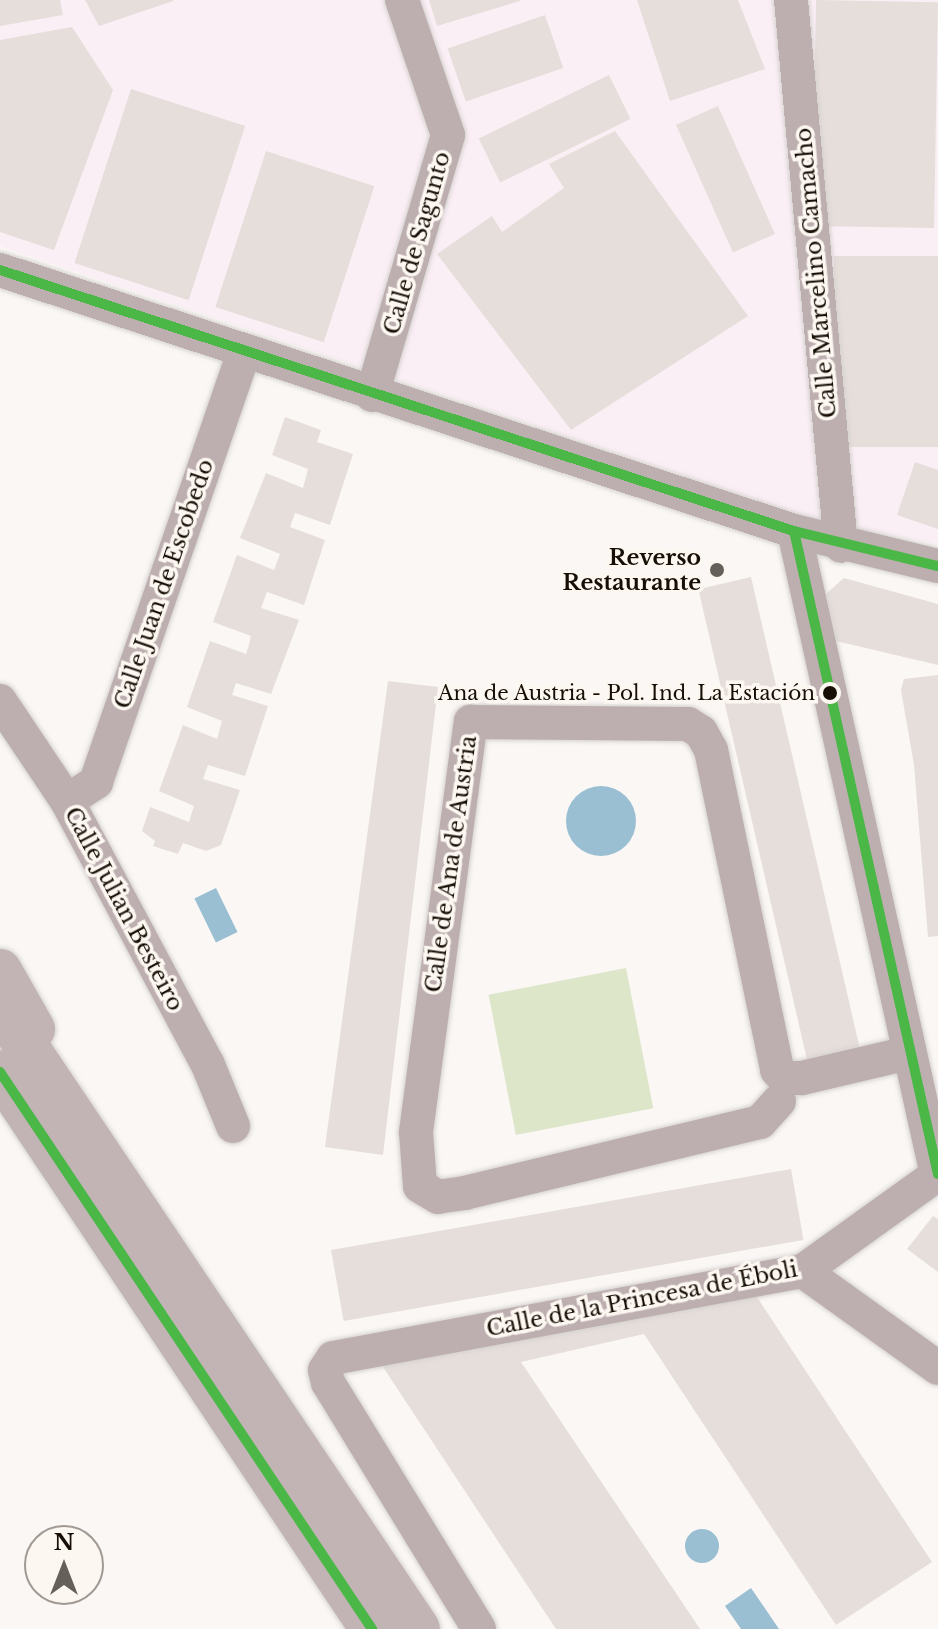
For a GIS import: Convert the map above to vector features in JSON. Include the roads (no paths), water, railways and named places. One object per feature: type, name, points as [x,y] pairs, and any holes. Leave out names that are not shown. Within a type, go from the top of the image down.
[{"type":"highway","points":[[0,971],[75,1114]]},
{"type":"highway","points":[[0,1007],[75,1114],[418,1629]]},
{"type":"highway","points":[[0,1072],[372,1629]]},
{"type":"street","name":"Calle de Sagunto","points":[[372,395],[448,135],[402,0]]},
{"type":"street","name":"Calle Marcelino Camacho","points":[[791,0],[841,546]]},
{"type":"street","points":[[0,270],[372,395],[841,546],[938,566]]},
{"type":"street","name":"Calle Juan de Escobedo","points":[[67,801],[96,782],[244,352]]},
{"type":"street","points":[[794,531],[937,1174]]},
{"type":"street","name":"Calle Julian Besteiro","points":[[0,701],[67,801],[208,1065],[233,1126]]},
{"type":"street","name":"Calle de Ana de Austria","points":[[773,1052],[711,750],[701,732],[688,724],[471,722],[416,1132],[420,1186],[438,1197],[480,1190],[760,1122],[779,1101],[912,1064]]},
{"type":"street","points":[[779,1101],[764,1095],[753,1070],[759,1057],[773,1052],[784,1078],[912,1064]]},
{"type":"street","name":"Calle de la Princesa de Éboli","points":[[479,1629],[325,1370],[333,1358],[803,1271],[937,1174]]},
{"type":"street","points":[[803,1271],[938,1368]]},
{"type":"water","points":[[601,786],[626,796],[636,821],[626,846],[601,856],[576,846],[566,821],[576,796]]},
{"type":"water","points":[[216,888],[237,932],[216,943],[194,899]]},
{"type":"water","points":[[702,1529],[714,1534],[719,1546],[714,1558],[702,1563],[690,1558],[685,1546],[690,1534]]},
{"type":"water","points":[[751,1588],[779,1629],[741,1629],[725,1606]]},
{"type":"place","name":"Reverso Restaurante","points":[[717,570]]},
{"type":"place","name":"Ana de Austria - Pol. Ind. La Estación","points":[[830,693]]}]
